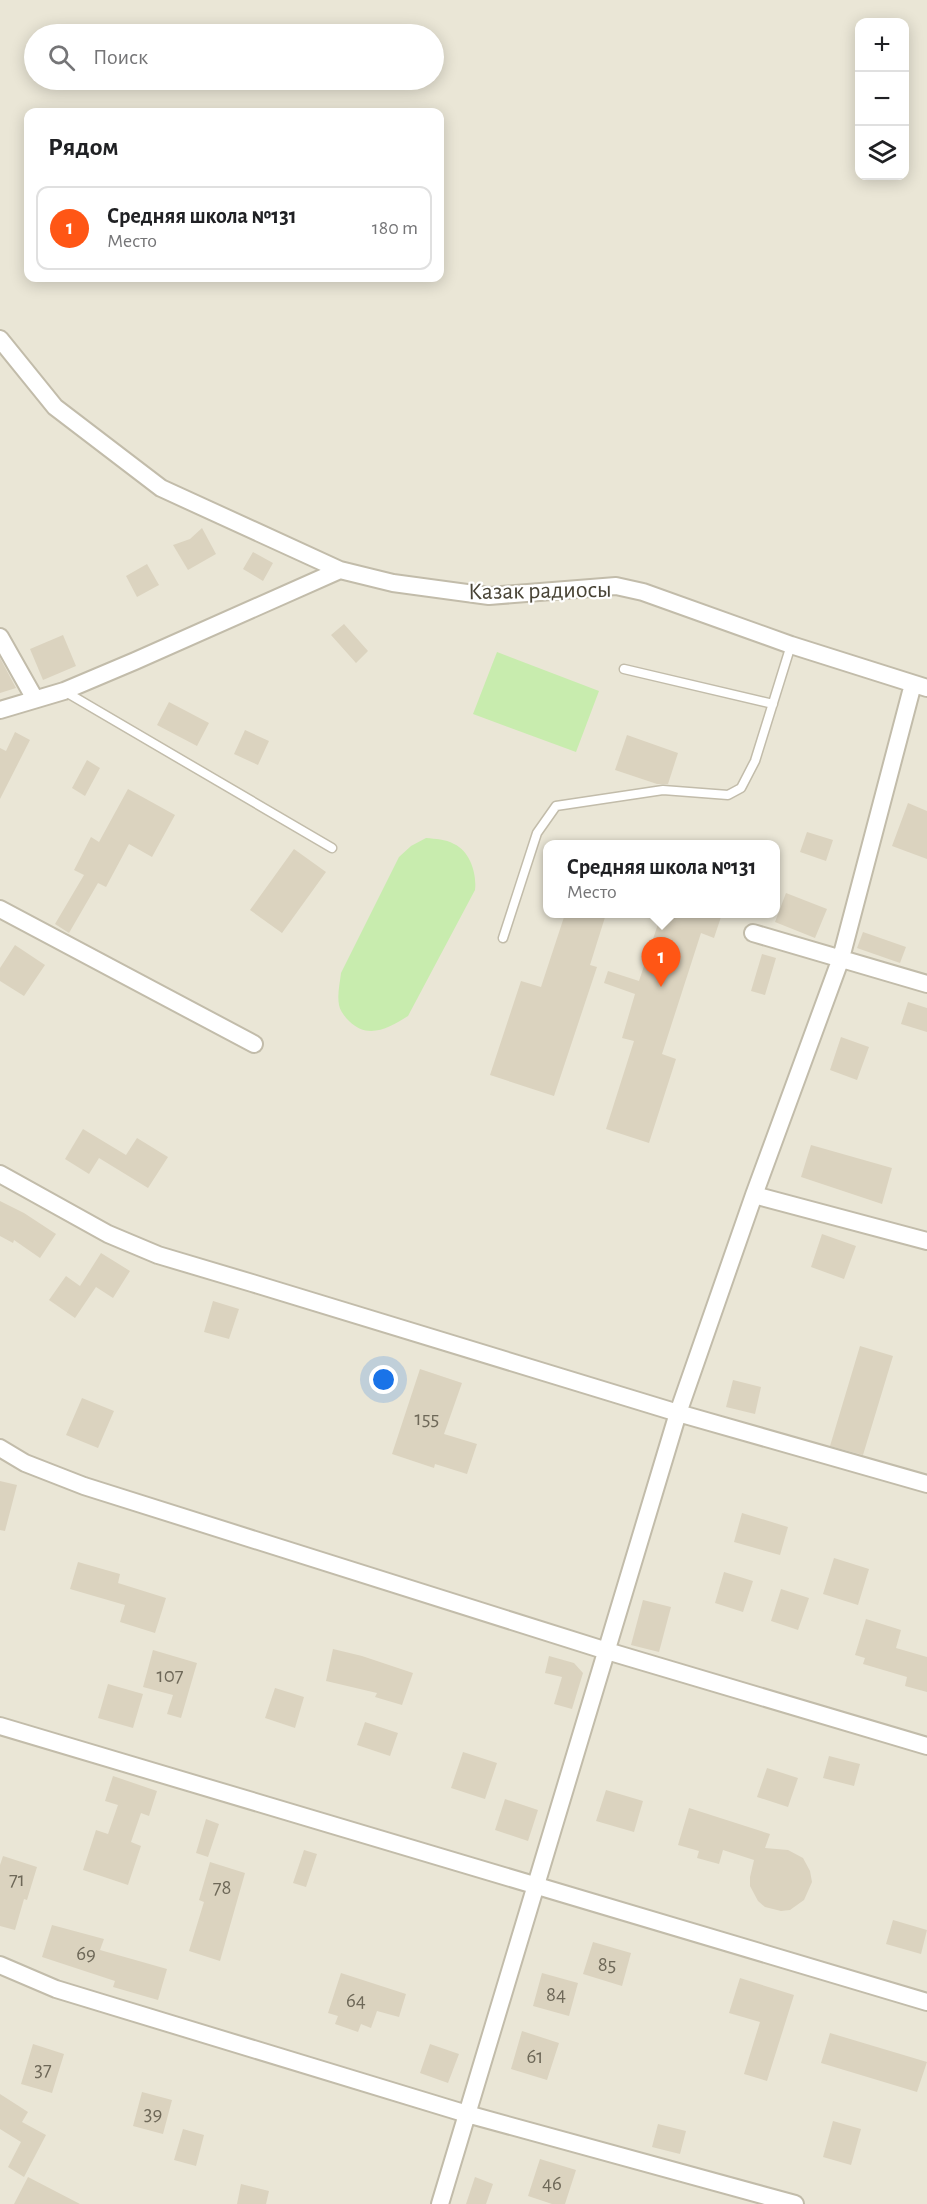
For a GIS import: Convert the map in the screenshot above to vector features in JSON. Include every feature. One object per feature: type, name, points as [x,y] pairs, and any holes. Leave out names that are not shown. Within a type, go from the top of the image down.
[{"type":"street","name":"Казак радиосы","points":[[0,339],[55,407],[161,488],[340,570],[393,584],[489,596],[616,586],[644,592],[791,645],[920,686]]},
{"type":"street","points":[[0,710],[64,691],[340,570]]},
{"type":"street","points":[[0,637],[35,699]]},
{"type":"street","points":[[440,2204],[678,1413],[754,1195],[841,958],[920,686]]},
{"type":"street","points":[[0,909],[254,1044]]},
{"type":"street","points":[[753,933],[927,984]]},
{"type":"street","points":[[0,1174],[108,1234],[181,1264],[252,1283],[678,1413],[927,1484]]},
{"type":"street","points":[[754,1195],[927,1241]]},
{"type":"street","points":[[0,1448],[25,1463],[84,1486],[607,1651],[927,1746]]},
{"type":"street","points":[[0,1726],[927,2002]]},
{"type":"street","points":[[0,1965],[56,1989],[466,2114],[795,2204]]},
{"type":"lane","points":[[503,938],[537,833],[556,806],[663,790],[728,795],[741,789],[755,761],[791,645]]},
{"type":"lane","points":[[624,669],[773,704]]},
{"type":"lane","points":[[64,691],[332,848]]},
{"type":"shaded area","points":[[0,0],[927,0],[927,2204],[0,2204]]},
{"type":"green space","points":[[497,652],[599,691],[576,752],[473,714]]},
{"type":"green space","points":[[426,838],[447,841],[460,847],[471,864],[475,877],[475,890],[408,1016],[386,1028],[364,1030],[349,1021],[340,1009],[338,997],[341,973],[399,857],[411,846]]},
{"type":"building","points":[[202,528],[216,554],[188,570],[173,545],[190,539]]},
{"type":"building","points":[[253,552],[273,563],[263,581],[243,569]]},
{"type":"building","points":[[147,564],[159,585],[137,597],[126,576]]},
{"type":"building","points":[[344,624],[368,651],[356,663],[331,635]]},
{"type":"building","points":[[63,635],[76,666],[43,680],[30,649]]},
{"type":"building","points":[[0,658],[16,688],[0,693]]},
{"type":"building","points":[[169,702],[209,723],[197,746],[157,725]]},
{"type":"building","points":[[245,730],[269,741],[258,765],[234,754]]},
{"type":"building","points":[[15,732],[30,740],[0,799],[0,748],[6,751]]},
{"type":"building","points":[[627,735],[678,753],[668,784],[657,784],[615,770]]},
{"type":"building","points":[[87,760],[100,768],[85,796],[72,788]]},
{"type":"building","points":[[128,789],[175,815],[152,857],[129,844],[106,887],[98,883],[69,933],[55,924],[84,875],[74,870],[91,837],[99,842]]},
{"type":"building","points":[[908,803],[927,811],[927,859],[892,846]]},
{"type":"building","points":[[807,832],[833,840],[826,861],[800,852]]},
{"type":"building","points":[[294,849],[326,872],[282,933],[250,910]]},
{"type":"building","points":[[786,893],[827,909],[815,938],[775,922],[777,918],[780,918],[780,909]]},
{"type":"building","points":[[564,918],[605,918],[590,965],[597,967],[554,1096],[490,1075],[521,981],[541,987]]},
{"type":"building","points":[[660,918],[671,921],[672,918],[721,918],[714,938],[701,933],[662,1054],[676,1059],[649,1143],[606,1129],[634,1041],[622,1038],[635,994],[604,983],[608,971],[639,981]]},
{"type":"building","points":[[863,932],[906,947],[900,963],[857,948]]},
{"type":"building","points":[[15,945],[45,965],[24,996],[0,981],[0,968]]},
{"type":"building","points":[[762,954],[776,958],[765,995],[751,991]]},
{"type":"building","points":[[908,1002],[927,1008],[927,1032],[901,1024]]},
{"type":"building","points":[[841,1037],[869,1047],[857,1080],[830,1070]]},
{"type":"building","points":[[83,1129],[126,1155],[137,1138],[168,1157],[148,1188],[99,1158],[89,1174],[65,1159]]},
{"type":"building","points":[[811,1145],[892,1168],[882,1204],[801,1177]]},
{"type":"building","points":[[0,1201],[24,1213],[56,1234],[40,1258],[14,1240],[13,1243],[0,1236]]},
{"type":"building","points":[[822,1234],[856,1246],[844,1279],[811,1267]]},
{"type":"building","points":[[101,1253],[130,1271],[113,1298],[96,1287],[75,1318],[49,1300],[66,1276],[80,1286]]},
{"type":"building","points":[[213,1301],[239,1309],[229,1339],[204,1332]]},
{"type":"building","points":[[860,1346],[893,1356],[863,1455],[830,1446]]},
{"type":"building","points":[[420,1369],[462,1383],[444,1434],[477,1444],[467,1474],[435,1464],[434,1468],[392,1454]]},
{"type":"building","points":[[733,1380],[761,1387],[755,1414],[726,1407]]},
{"type":"building","points":[[82,1398],[114,1411],[98,1448],[66,1435]]},
{"type":"building","points":[[0,1481],[17,1485],[5,1531],[0,1530]]},
{"type":"building","points":[[742,1513],[788,1527],[780,1555],[734,1542]]},
{"type":"building","points":[[834,1558],[869,1569],[858,1605],[823,1594]]},
{"type":"building","points":[[78,1562],[120,1574],[118,1583],[166,1598],[155,1633],[120,1622],[125,1605],[70,1589]]},
{"type":"building","points":[[724,1572],[753,1581],[743,1612],[715,1603]]},
{"type":"building","points":[[781,1589],[809,1598],[798,1630],[771,1621]]},
{"type":"building","points":[[643,1600],[671,1607],[659,1652],[631,1645]]},
{"type":"building","points":[[866,1619],[901,1630],[896,1648],[927,1657],[927,1692],[905,1686],[907,1677],[863,1664],[865,1658],[855,1655]]},
{"type":"building","points":[[333,1649],[413,1673],[402,1705],[375,1697],[377,1693],[326,1681]]},
{"type":"building","points":[[153,1650],[197,1663],[181,1718],[167,1714],[173,1695],[143,1687]]},
{"type":"building","points":[[549,1656],[574,1663],[583,1673],[572,1709],[554,1704],[562,1677],[545,1673]]},
{"type":"building","points":[[108,1684],[143,1694],[133,1728],[98,1718]]},
{"type":"building","points":[[275,1688],[304,1697],[295,1728],[265,1718]]},
{"type":"building","points":[[365,1722],[398,1733],[390,1756],[357,1745]]},
{"type":"building","points":[[463,1752],[497,1763],[485,1799],[451,1788]]},
{"type":"building","points":[[829,1756],[860,1764],[854,1786],[823,1778]]},
{"type":"building","points":[[767,1768],[798,1778],[788,1807],[757,1797]]},
{"type":"building","points":[[113,1776],[157,1791],[149,1816],[141,1813],[131,1842],[141,1846],[128,1885],[83,1870],[96,1830],[108,1834],[118,1805],[105,1801]]},
{"type":"building","points":[[606,1790],[643,1801],[634,1832],[596,1821]]},
{"type":"building","points":[[505,1799],[538,1810],[528,1841],[495,1830]]},
{"type":"building","points":[[689,1808],[770,1834],[765,1848],[788,1850],[803,1858],[810,1871],[812,1882],[804,1900],[790,1910],[781,1911],[765,1907],[758,1901],[750,1886],[754,1860],[723,1850],[719,1864],[697,1858],[699,1851],[678,1845]]},
{"type":"building","points":[[206,1819],[219,1824],[208,1857],[196,1853]]},
{"type":"building","points":[[304,1850],[317,1854],[306,1887],[293,1883]]},
{"type":"building","points":[[3,1856],[37,1867],[15,1930],[0,1926],[0,1865]]},
{"type":"building","points":[[210,1862],[245,1873],[220,1961],[189,1951],[204,1902],[199,1900]]},
{"type":"building","points":[[893,1920],[927,1930],[921,1954],[886,1944]]},
{"type":"building","points":[[52,1925],[104,1939],[100,1950],[167,1969],[158,2000],[113,1987],[115,1981],[42,1957]]},
{"type":"building","points":[[593,1942],[631,1953],[622,1986],[583,1974]]},
{"type":"building","points":[[341,1973],[406,1994],[399,2017],[377,2011],[371,2028],[361,2024],[358,2032],[335,2024],[338,2016],[328,2013]]},
{"type":"building","points":[[542,1973],[578,1983],[569,2016],[533,2006]]},
{"type":"building","points":[[740,1978],[794,1995],[767,2081],[744,2074],[760,2022],[729,2013]]},
{"type":"building","points":[[522,2031],[559,2043],[547,2080],[511,2069]]},
{"type":"building","points":[[830,2033],[927,2062],[917,2092],[821,2063]]},
{"type":"building","points":[[33,2044],[64,2054],[52,2093],[21,2084]]},
{"type":"building","points":[[430,2044],[459,2054],[448,2083],[420,2073]]},
{"type":"building","points":[[142,2092],[172,2100],[163,2134],[133,2126]]},
{"type":"building","points":[[0,2094],[28,2112],[22,2122],[46,2135],[24,2177],[8,2167],[21,2142],[0,2129]]},
{"type":"building","points":[[833,2121],[861,2129],[851,2165],[823,2157]]},
{"type":"building","points":[[658,2124],[686,2131],[680,2154],[652,2147]]},
{"type":"building","points":[[183,2129],[204,2135],[196,2166],[174,2160]]},
{"type":"building","points":[[540,2159],[576,2170],[565,2204],[552,2204],[528,2196]]},
{"type":"building","points":[[28,2177],[80,2204],[14,2204]]},
{"type":"building","points":[[475,2177],[493,2184],[486,2204],[466,2204]]},
{"type":"building","points":[[241,2184],[269,2191],[266,2204],[237,2204]]},
{"type":"place","name":"Средняя школа №131","points":[[661,987]]}]
